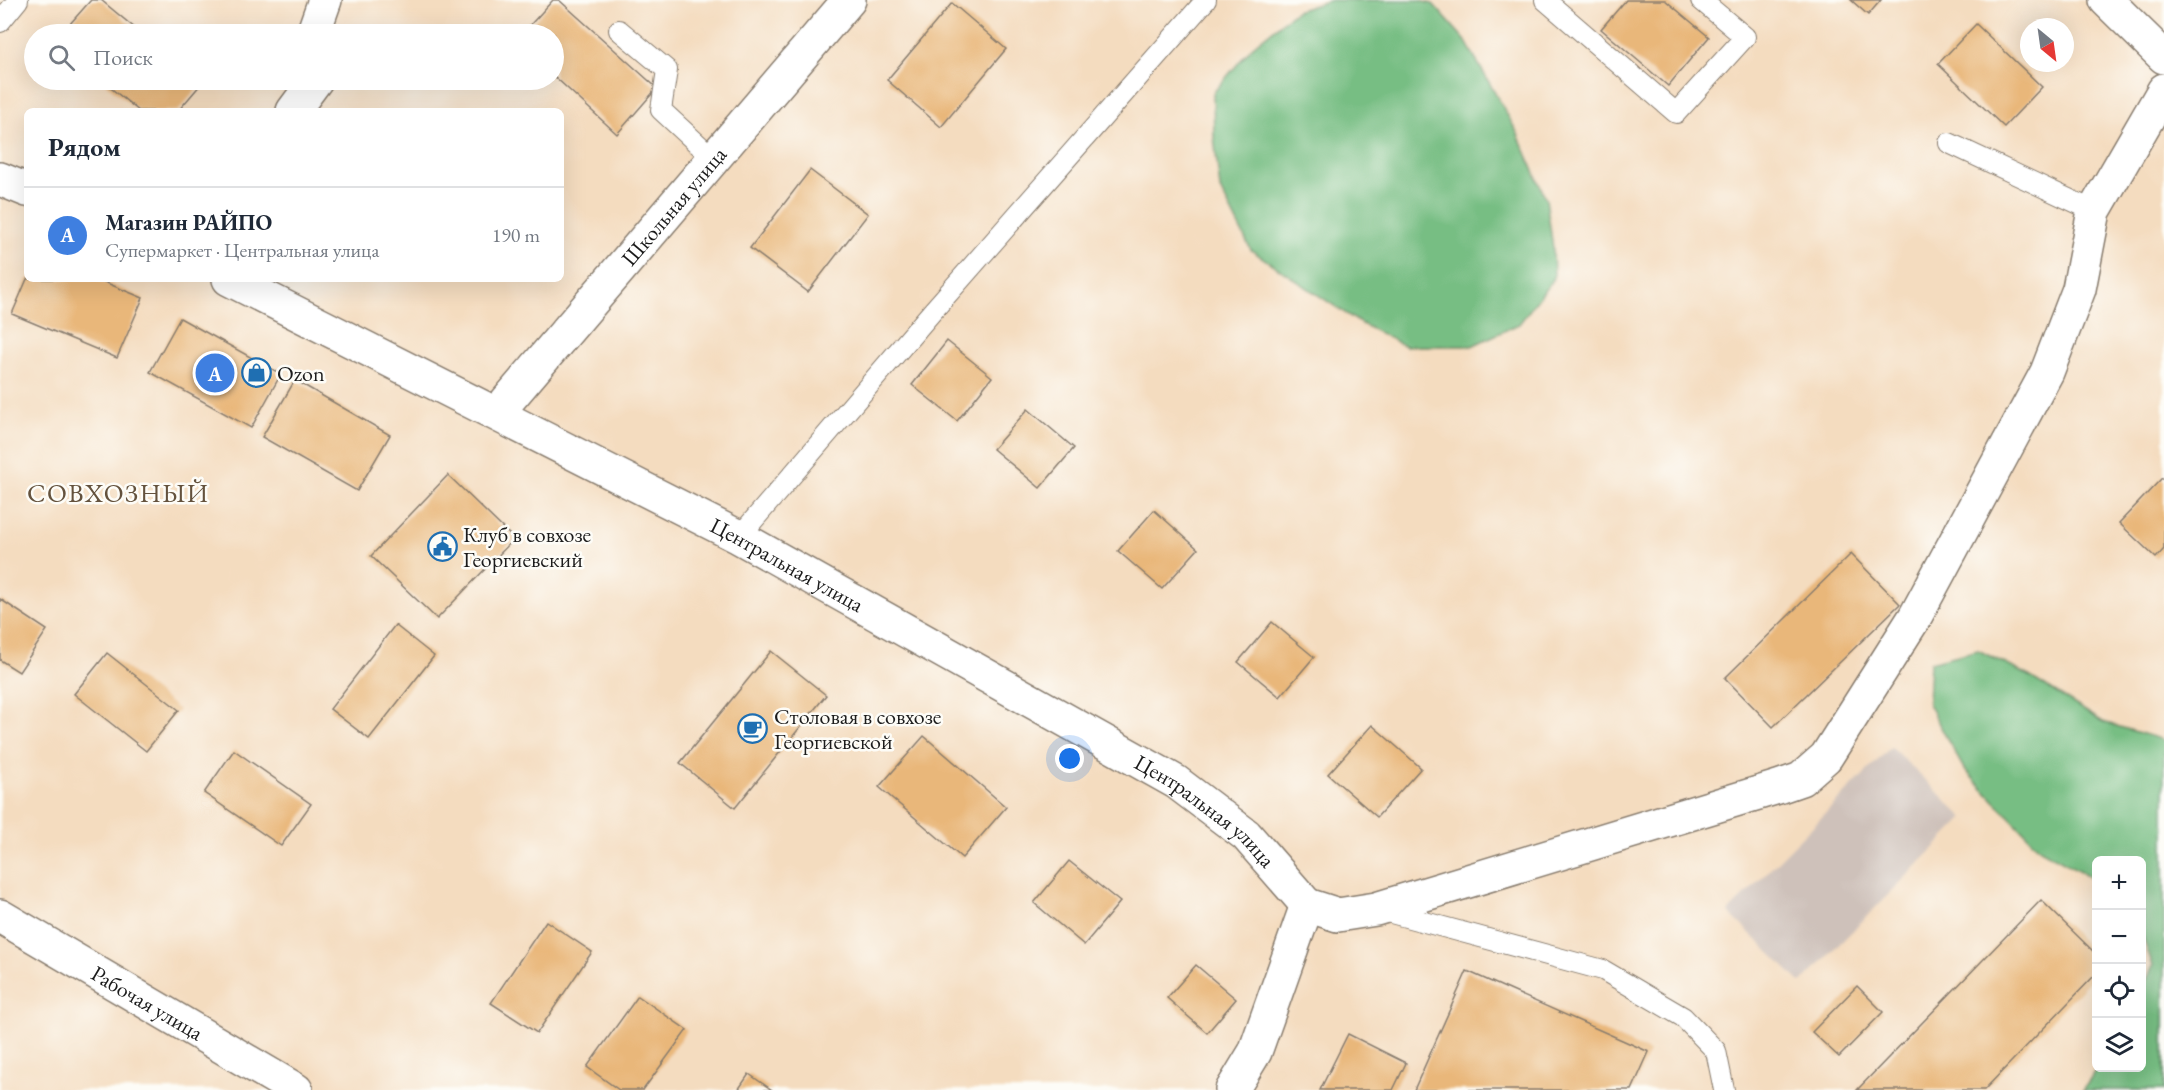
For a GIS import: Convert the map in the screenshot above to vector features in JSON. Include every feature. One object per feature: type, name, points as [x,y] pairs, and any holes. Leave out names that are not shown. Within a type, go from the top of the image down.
[{"type":"street","points":[[317,24],[325,0]]},
{"type":"street","name":"Школьная улица","points":[[497,413],[849,0]]},
{"type":"street","points":[[2106,0],[2164,57]]},
{"type":"street","points":[[295,108],[308,90]]},
{"type":"street","points":[[1232,1090],[1255,1052],[1308,905],[1338,915],[1376,909],[1801,779],[1826,757],[1915,617],[2047,372],[2079,289],[2094,211],[2164,90]]},
{"type":"street","points":[[0,179],[24,189]]},
{"type":"street","name":"Центральная улица","points":[[235,282],[739,537],[1176,782],[1246,835],[1308,905]]},
{"type":"street","name":"Рабочая улица","points":[[0,916],[283,1087]]},
{"type":"lane","points":[[0,22],[18,0]]},
{"type":"lane","points":[[739,537],[930,313],[1206,0]]},
{"type":"lane","points":[[1545,0],[1676,113],[1745,37],[1701,0]]},
{"type":"lane","points":[[619,30],[667,70],[661,110],[714,159]]},
{"type":"lane","points":[[1949,143],[2094,211]]},
{"type":"lane","points":[[1376,909],[1603,970],[1683,1017],[1716,1051],[1724,1090]]},
{"type":"shaded area","points":[[1891,747],[1964,818],[1801,983],[1728,912]]},
{"type":"green space","points":[[1331,0],[1416,0],[1433,4],[1465,40],[1517,132],[1546,199],[1553,248],[1554,278],[1519,324],[1472,346],[1405,346],[1360,323],[1251,250],[1220,189],[1214,137],[1213,93],[1253,46],[1296,11]]},
{"type":"green space","points":[[1978,650],[2029,676],[2103,722],[2164,740],[2164,1090],[2083,1090],[2095,1072],[2146,1072],[2146,981],[2153,966],[2146,946],[2146,856],[2092,856],[2092,878],[2040,849],[1964,769],[1928,704],[1930,662]]},
{"type":"building","points":[[91,0],[101,0],[130,24],[70,24]]},
{"type":"building","points":[[553,0],[559,0],[657,88],[617,134],[564,85],[564,24],[531,24]]},
{"type":"building","points":[[1626,0],[1665,0],[1709,37],[1668,86],[1601,29]]},
{"type":"building","points":[[1851,0],[1881,0],[1868,15]]},
{"type":"building","points":[[952,3],[1006,49],[941,127],[887,80]]},
{"type":"building","points":[[1976,24],[2020,66],[2020,72],[2026,72],[2042,87],[2004,127],[1938,64]]},
{"type":"building","points":[[113,90],[196,90],[181,108],[135,108]]},
{"type":"building","points":[[810,170],[868,214],[808,292],[750,248]]},
{"type":"building","points":[[26,282],[104,282],[143,298],[117,358],[12,314]]},
{"type":"building","points":[[180,318],[281,374],[251,428],[150,372]]},
{"type":"building","points":[[947,341],[992,377],[957,421],[912,385]]},
{"type":"building","points":[[295,380],[390,435],[357,491],[262,437]]},
{"type":"building","points":[[1028,409],[1074,448],[1040,488],[993,449]]},
{"type":"building","name":"Клуб в совхозе Георгиевский","points":[[448,475],[514,539],[437,619],[371,556]]},
{"type":"building","points":[[2162,478],[2164,481],[2164,549],[2156,558],[2119,523]]},
{"type":"building","points":[[1154,510],[1198,549],[1162,589],[1118,551]]},
{"type":"building","points":[[1851,554],[1900,604],[1773,727],[1725,678]]},
{"type":"building","points":[[0,599],[47,630],[19,672],[0,660]]},
{"type":"building","points":[[1272,622],[1314,657],[1280,697],[1238,662]]},
{"type":"building","points":[[395,625],[434,656],[369,739],[330,709]]},
{"type":"building","name":"Столовая в совхозе Георгиевской","points":[[771,651],[826,695],[735,808],[680,763]]},
{"type":"building","points":[[107,653],[179,710],[146,751],[74,694]]},
{"type":"building","points":[[1372,725],[1421,768],[1377,817],[1328,774]]},
{"type":"building","points":[[924,736],[1006,807],[962,858],[879,787]]},
{"type":"building","points":[[234,750],[311,804],[281,846],[204,793]]},
{"type":"building","points":[[1069,861],[1120,902],[1084,945],[1034,903]]},
{"type":"building","points":[[2041,900],[2092,950],[2092,978],[1984,1090],[1857,1090]]},
{"type":"building","points":[[546,921],[592,952],[537,1033],[491,1003]]},
{"type":"building","points":[[1196,965],[1236,999],[1207,1033],[1167,998]]},
{"type":"building","points":[[1467,971],[1649,1052],[1632,1090],[1414,1090]]},
{"type":"building","points":[[1857,986],[1883,1012],[1839,1057],[1812,1032]]},
{"type":"building","points":[[638,996],[687,1030],[643,1090],[619,1090],[587,1067]]},
{"type":"building","points":[[1348,1034],[1406,1063],[1393,1090],[1320,1090]]},
{"type":"building","points":[[749,1074],[772,1090],[738,1090]]},
{"type":"place","name":"Магазин РАЙПО","points":[[215,373]]},
{"type":"place","name":"Ozon","points":[[256,373]]},
{"type":"place","name":"Клуб в совхозе Георгиевский","points":[[442,547]]},
{"type":"place","name":"Столовая в совхозе Георгиевской","points":[[753,729]]},
{"type":"district","name":"СОВХОЗНЫЙ","points":[[118,493]]}]
